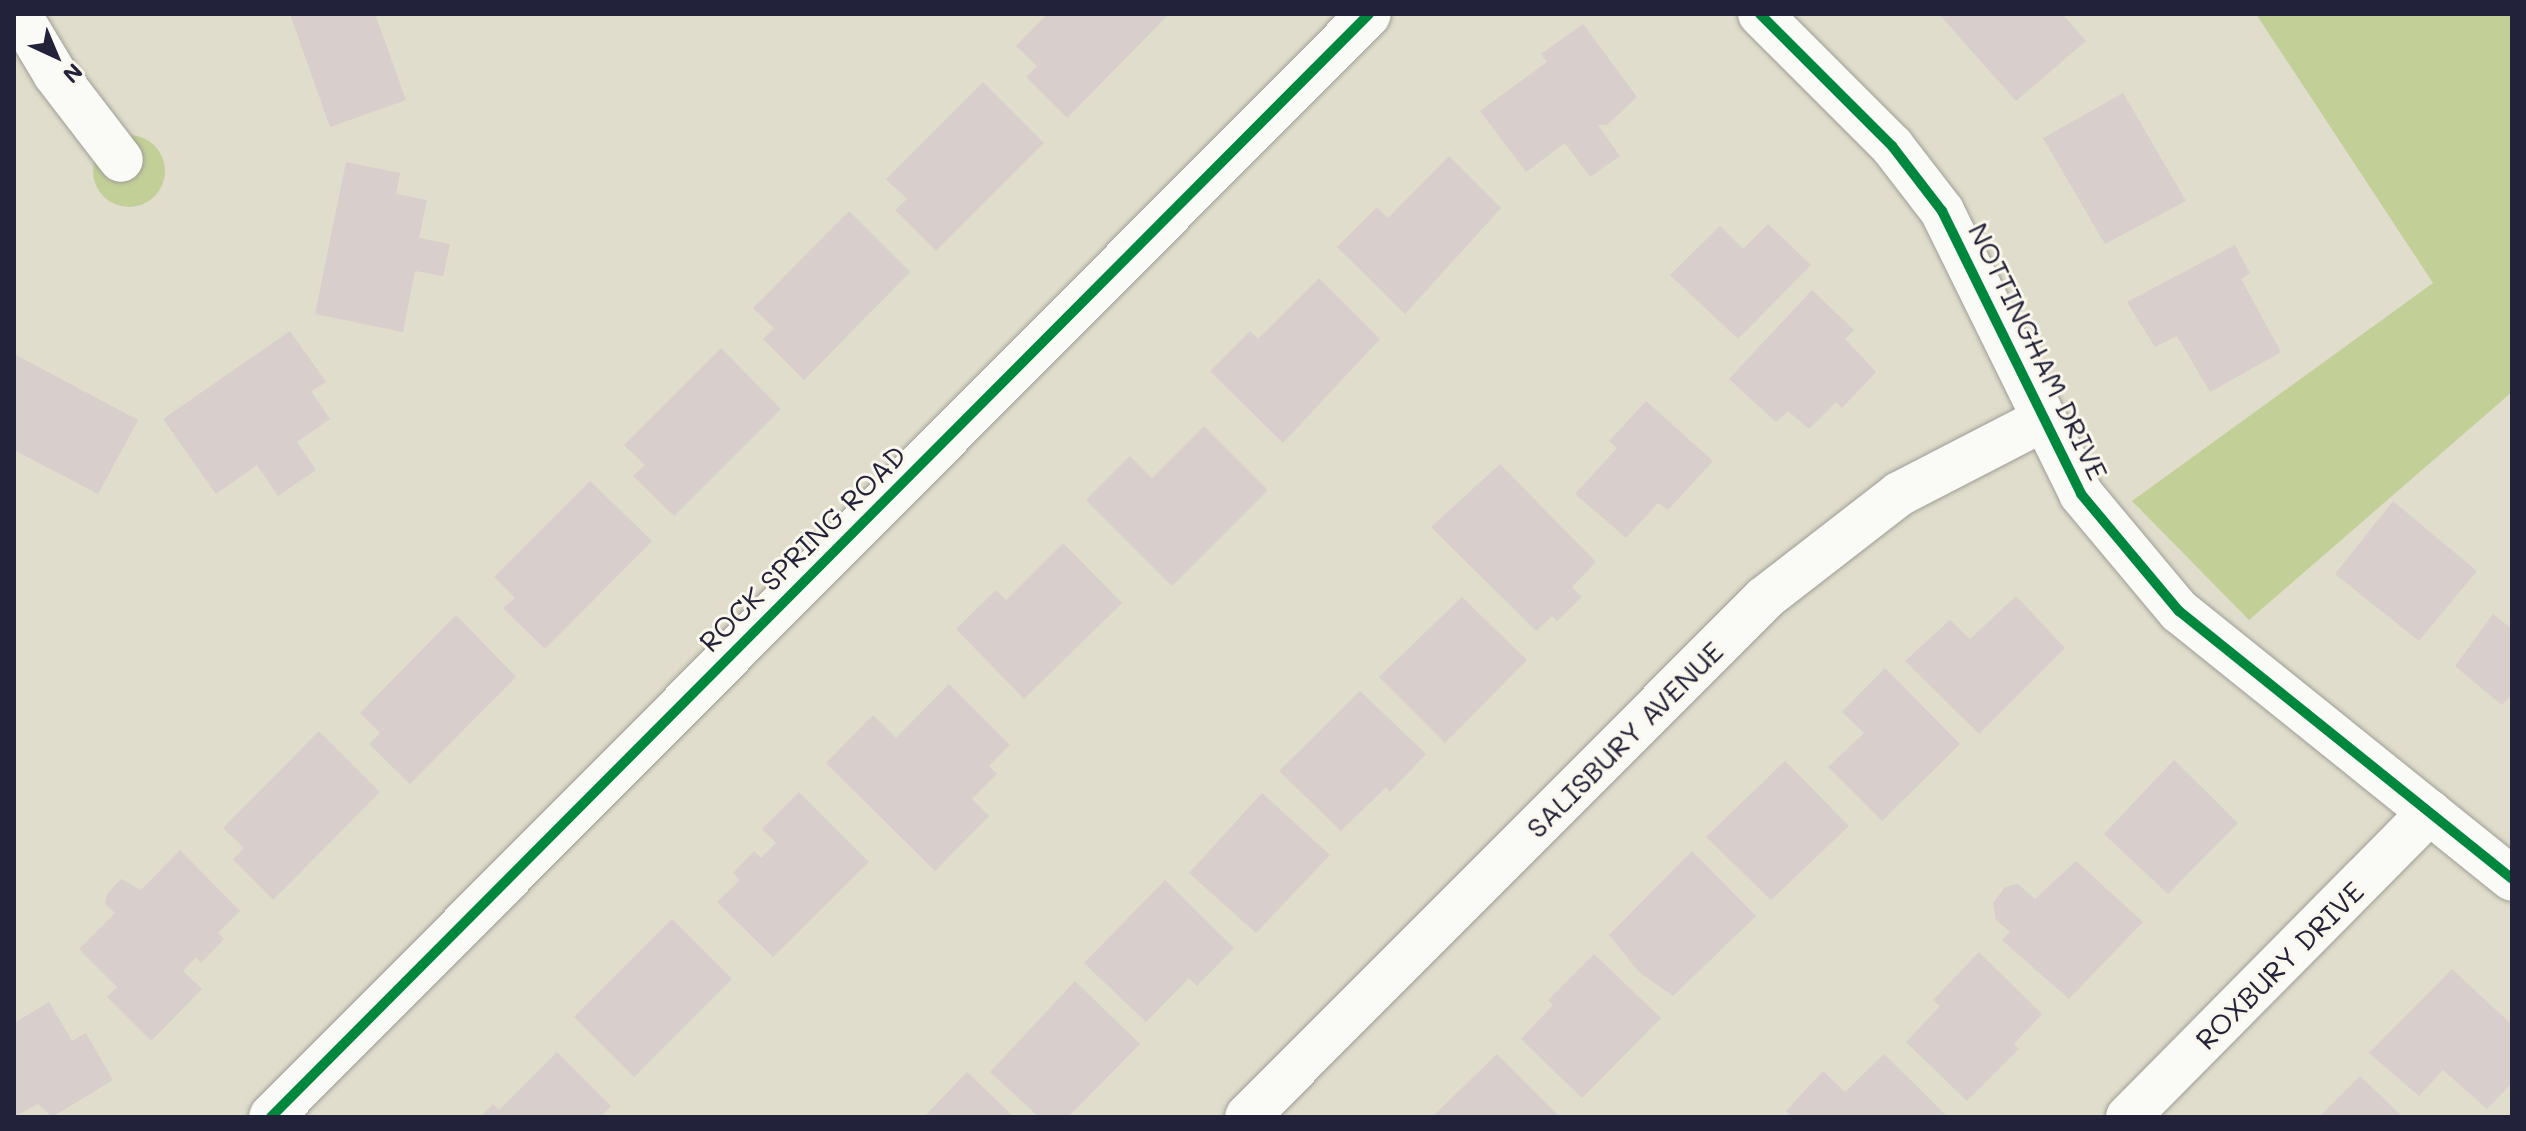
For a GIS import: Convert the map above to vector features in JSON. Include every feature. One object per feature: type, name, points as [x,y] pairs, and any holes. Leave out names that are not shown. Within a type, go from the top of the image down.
[{"type":"street","points":[[19,14],[55,74],[121,160]]},
{"type":"street","name":"ROCK SPRING ROAD","points":[[271,1117],[1369,14]]},
{"type":"street","name":"NOTTINGHAM DRIVE","points":[[1760,14],[1892,146],[1942,211],[2081,494],[2179,611],[2512,879]]},
{"type":"street","name":"SALISBURY AVENUE","points":[[1247,1117],[1765,598],[1899,494],[2044,419]]},
{"type":"street","name":"ROXBURY DRIVE","points":[[2128,1117],[2430,812]]},
{"type":"green space","points":[[2256,14],[2512,14],[2512,392],[2249,620],[2132,501],[2433,283]]},
{"type":"green space","points":[[136,135],[155,145],[163,157],[163,185],[155,197],[143,205],[122,207],[103,197],[95,185],[93,164],[103,145],[115,137]]},
{"type":"building","points":[[290,14],[375,14],[406,100],[330,127]]},
{"type":"building","points":[[1047,14],[1169,14],[1067,118],[1026,77],[1037,66],[1016,46]]},
{"type":"building","points":[[1939,14],[2062,14],[2086,41],[2016,101]]},
{"type":"building","points":[[1583,24],[1637,97],[1607,125],[1598,125],[1620,156],[1590,177],[1565,143],[1526,172],[1480,111],[1547,62],[1541,54]]},
{"type":"building","points":[[983,82],[1044,143],[936,251],[895,210],[907,199],[886,179]]},
{"type":"building","points":[[2123,93],[2186,201],[2105,244],[2043,138]]},
{"type":"building","points":[[1449,156],[1501,208],[1405,314],[1337,247],[1377,207],[1388,218]]},
{"type":"building","points":[[346,162],[400,173],[396,194],[427,200],[419,238],[450,244],[443,276],[415,271],[403,332],[315,314]]},
{"type":"building","points":[[849,211],[910,272],[804,380],[763,339],[774,328],[753,308]]},
{"type":"building","points":[[1768,224],[1811,265],[1738,339],[1670,275],[1720,226],[1743,249]]},
{"type":"building","points":[[2235,245],[2250,273],[2241,279],[2281,352],[2210,392],[2177,336],[2155,347],[2127,302]]},
{"type":"building","points":[[1319,278],[1380,339],[1283,443],[1210,371],[1250,331],[1258,339]]},
{"type":"building","points":[[1812,290],[1854,330],[1845,339],[1876,372],[1842,408],[1836,402],[1809,429],[1788,411],[1776,422],[1729,379]]},
{"type":"building","points":[[290,331],[326,382],[311,391],[330,419],[297,442],[316,470],[278,496],[257,465],[216,494],[163,419]]},
{"type":"building","points":[[721,348],[781,409],[674,516],[633,476],[645,465],[624,445]]},
{"type":"building","points":[[14,354],[138,420],[98,494],[14,450]]},
{"type":"building","points":[[1646,401],[1713,461],[1668,510],[1658,503],[1626,538],[1575,494],[1617,448],[1609,441]]},
{"type":"building","points":[[1204,426],[1268,490],[1172,586],[1086,500],[1130,456],[1152,478]]},
{"type":"building","points":[[1500,464],[1596,562],[1572,587],[1582,597],[1557,621],[1552,616],[1536,631],[1431,527]]},
{"type":"building","points":[[590,481],[652,541],[545,649],[503,608],[515,598],[494,577]]},
{"type":"building","points":[[2393,501],[2477,571],[2419,641],[2335,574]]},
{"type":"building","points":[[1063,543],[1122,603],[1024,699],[956,629],[996,590],[1006,600]]},
{"type":"building","points":[[2016,596],[2065,648],[1979,734],[1905,661],[1950,620],[1970,639]]},
{"type":"building","points":[[1462,597],[1527,660],[1445,743],[1379,677]]},
{"type":"building","points":[[2493,614],[2512,629],[2512,694],[2502,705],[2455,666]]},
{"type":"building","points":[[456,615],[516,677],[410,784],[369,744],[380,733],[360,713]]},
{"type":"building","points":[[1885,668],[1960,744],[1882,821],[1828,767],[1864,733],[1842,712]]},
{"type":"building","points":[[949,684],[1010,745],[989,766],[997,774],[972,799],[989,816],[935,871],[826,763],[873,715],[896,738]]},
{"type":"building","points":[[1360,691],[1426,754],[1390,792],[1386,787],[1341,831],[1279,771]]},
{"type":"building","points":[[319,731],[380,792],[273,900],[233,859],[244,848],[223,828]]},
{"type":"building","points":[[2174,760],[2238,823],[2168,894],[2104,834]]},
{"type":"building","points":[[1785,761],[1849,826],[1771,900],[1706,837]]},
{"type":"building","points":[[799,792],[869,862],[773,957],[717,902],[740,880],[733,873],[754,851],[761,858],[776,843],[762,829]]},
{"type":"building","points":[[1262,793],[1330,855],[1256,933],[1189,873]]},
{"type":"building","points":[[180,850],[240,911],[218,933],[224,939],[201,963],[196,957],[183,971],[202,989],[151,1041],[107,997],[117,987],[79,949],[115,913],[105,904],[107,894],[121,879],[141,890]]},
{"type":"building","points":[[1692,851],[1756,916],[1673,996],[1639,972],[1609,935]]},
{"type":"building","points":[[2076,861],[2143,922],[2069,999],[2002,940],[2010,932],[1996,920],[1993,903],[2005,887],[2018,884],[2035,899]]},
{"type":"building","points":[[1165,880],[1234,948],[1197,986],[1189,978],[1146,1022],[1084,963]]},
{"type":"building","points":[[672,919],[732,979],[634,1077],[574,1017]]},
{"type":"building","points":[[1979,952],[2042,1014],[2014,1044],[2019,1049],[1967,1101],[1906,1042],[1940,1006],[1933,1000]]},
{"type":"building","points":[[1594,954],[1661,1018],[1582,1098],[1521,1039],[1553,1005],[1548,1000]]},
{"type":"building","points":[[2452,969],[2512,1025],[2512,1083],[2487,1109],[2443,1070],[2419,1096],[2369,1053]]},
{"type":"building","points":[[1075,981],[1140,1044],[1068,1117],[1039,1117],[990,1072]]},
{"type":"building","points":[[49,1002],[72,1041],[86,1033],[113,1080],[52,1117],[38,1104],[14,1117],[14,1023]]},
{"type":"building","points":[[557,1052],[611,1106],[601,1117],[480,1117],[493,1104],[499,1110]]},
{"type":"building","points":[[1497,1054],[1560,1117],[1432,1117]]},
{"type":"building","points":[[1884,1054],[1948,1117],[1792,1117],[1786,1111],[1823,1071],[1845,1092]]},
{"type":"building","points":[[967,1072],[1014,1117],[924,1117]]},
{"type":"building","points":[[2360,1076],[2403,1117],[2319,1117]]},
{"type":"cycle path","points":[[271,1117],[1369,14]]},
{"type":"cycle path","points":[[1760,14],[1892,146],[1942,211],[2081,494],[2179,611],[2512,879]]}]
